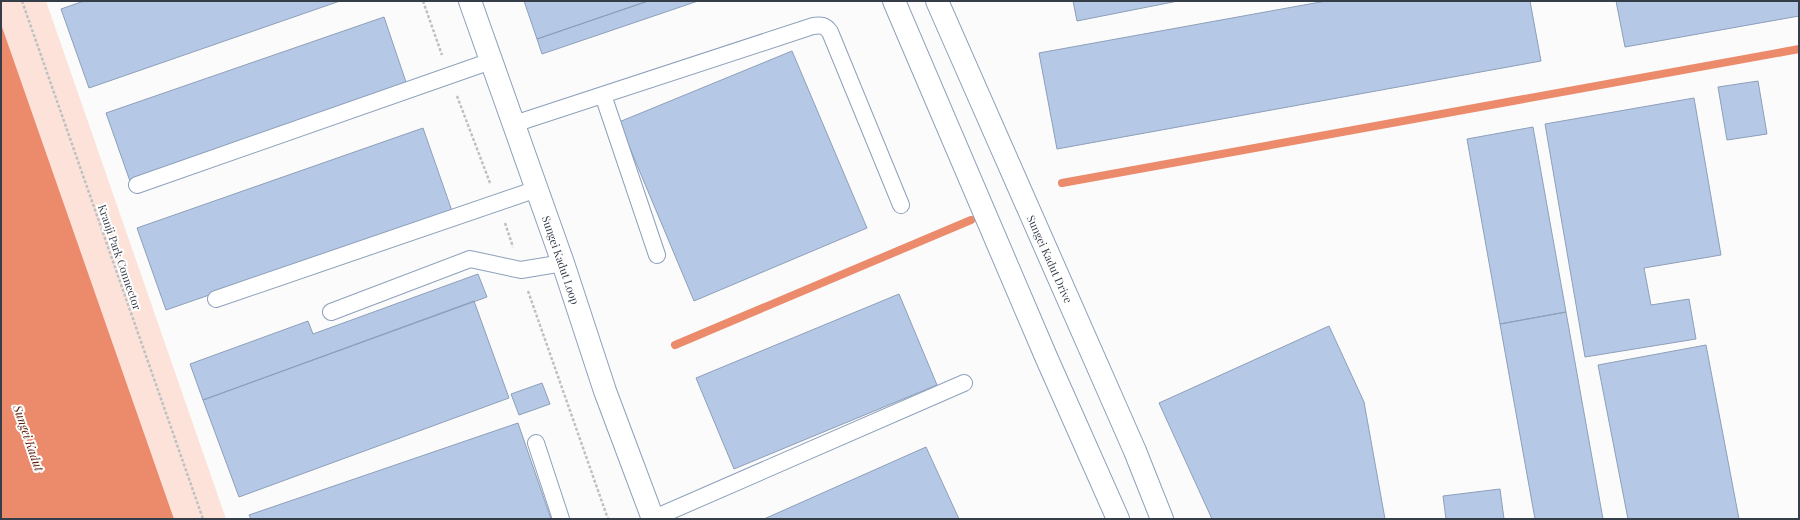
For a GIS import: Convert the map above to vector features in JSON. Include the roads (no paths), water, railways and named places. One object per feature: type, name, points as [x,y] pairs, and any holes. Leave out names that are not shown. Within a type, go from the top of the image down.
[{"type":"main road","name":"Sungei Kadut Loop","points":[[470,1],[563,263],[605,391],[653,519]]},
{"type":"main road","points":[[894,1],[1041,345],[1118,519]]},
{"type":"main road","name":"Sungei Kadut Drive","points":[[936,1],[1135,451],[1162,519]]},
{"type":"lane","points":[[514,124],[813,26],[820,25],[827,27],[830,32],[901,205]]},
{"type":"lane","points":[[137,185],[491,61]]},
{"type":"lane","points":[[603,94],[657,255]]},
{"type":"lane","points":[[216,299],[537,189]]},
{"type":"lane","points":[[330,312],[470,259],[521,270],[563,263]]},
{"type":"lane","points":[[653,519],[964,383]]},
{"type":"lane","points":[[536,443],[561,519]]},
{"type":"water","name":"Sungei Kadut","points":[[1,24],[174,519],[1,519]]},
{"type":"waterway","points":[[1062,183],[1799,49]]},
{"type":"waterway","points":[[675,345],[971,220]]}]
